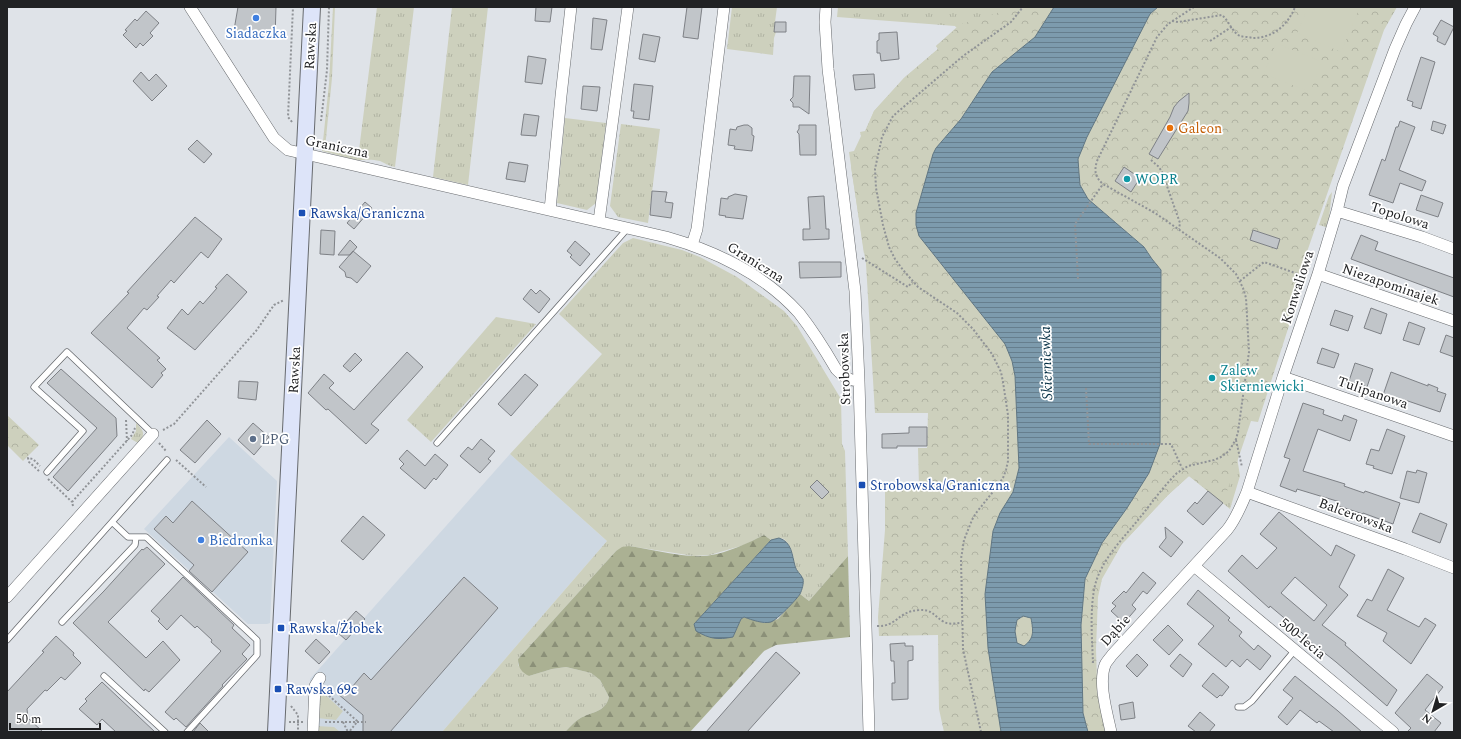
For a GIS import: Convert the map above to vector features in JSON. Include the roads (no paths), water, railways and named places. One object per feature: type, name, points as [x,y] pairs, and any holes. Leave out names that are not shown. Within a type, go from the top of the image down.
[{"type":"street","name":"Graniczna","points":[[190,7],[274,138],[288,150],[666,237],[706,250],[728,260],[773,289],[791,305],[807,323],[842,376],[853,381],[859,381]]},
{"type":"street","name":"Rawska","points":[[276,732],[312,7]]},
{"type":"street","points":[[550,210],[571,7]]},
{"type":"street","points":[[599,222],[628,7]]},
{"type":"street","points":[[692,245],[697,229],[724,7]]},
{"type":"street","name":"Strobowska","points":[[826,7],[825,22],[828,69],[856,298],[869,732]]},
{"type":"street","name":"Konwaliowa","points":[[1194,566],[1234,521],[1247,492],[1338,211],[1343,186],[1406,24],[1416,7]]},
{"type":"street","name":"Topolowa","points":[[1338,211],[1454,248]]},
{"type":"street","name":"Niezapominajek","points":[[1318,274],[1454,321]]},
{"type":"street","name":"Tulipanowa","points":[[1283,377],[1454,436]]},
{"type":"street","points":[[7,597],[153,434]]},
{"type":"street","name":"Balcerowska","points":[[1247,492],[1454,568]]},
{"type":"street","name":"500-lecia","points":[[1194,566],[1389,731]]},
{"type":"street","name":"Dąbie","points":[[1111,732],[1103,691],[1103,675],[1105,665],[1112,654],[1194,566]]},
{"type":"street","points":[[312,732],[318,682]]},
{"type":"lane","points":[[437,443],[628,228]]},
{"type":"lane","points":[[46,472],[83,431],[34,387],[67,352],[153,434]]},
{"type":"lane","points":[[7,640],[167,460]]},
{"type":"lane","points":[[112,522],[128,536],[146,537],[257,640],[257,655],[187,732]]},
{"type":"lane","points":[[62,622],[136,545],[136,537]]},
{"type":"lane","points":[[1238,707],[1244,707],[1252,701],[1295,650]]},
{"type":"lane","points":[[104,676],[165,732]]},
{"type":"water","name":"Skierniewka","points":[[1054,7],[1158,7],[1150,14],[1087,137],[1078,159],[1080,185],[1088,199],[1144,247],[1161,270],[1160,444],[1149,473],[1127,508],[1102,543],[1085,579],[1081,625],[1083,713],[1088,732],[1001,732],[988,648],[985,594],[993,531],[1000,513],[1013,492],[1019,468],[1015,376],[1012,361],[1005,344],[919,236],[916,225],[916,213],[936,148],[961,119],[992,72],[1035,37]],"holes":[[[1023,616],[1031,618],[1033,630],[1032,637],[1024,646],[1017,643],[1015,631],[1017,620]]]},
{"type":"water","points":[[779,538],[789,546],[796,568],[803,579],[800,594],[795,600],[782,614],[771,622],[761,622],[744,617],[741,619],[733,637],[714,638],[705,636],[696,631],[694,624],[771,540]]},
{"type":"place","name":"Siadaczka","points":[[256,18]]},
{"type":"place","name":"Galeon","points":[[1170,128]]},
{"type":"place","name":"WOPR","points":[[1127,179]]},
{"type":"place","name":"Rawska/Graniczna","points":[[302,213]]},
{"type":"place","name":"Zalew Skierniewicki","points":[[1212,378]]},
{"type":"place","name":"LPG","points":[[253,439]]},
{"type":"place","name":"Strobowska/Graniczna","points":[[862,485]]},
{"type":"place","name":"Biedronka","points":[[201,540]]},
{"type":"place","name":"Rawska/Żłobek","points":[[281,628]]},
{"type":"place","name":"Rawska 69c","points":[[278,689]]}]
